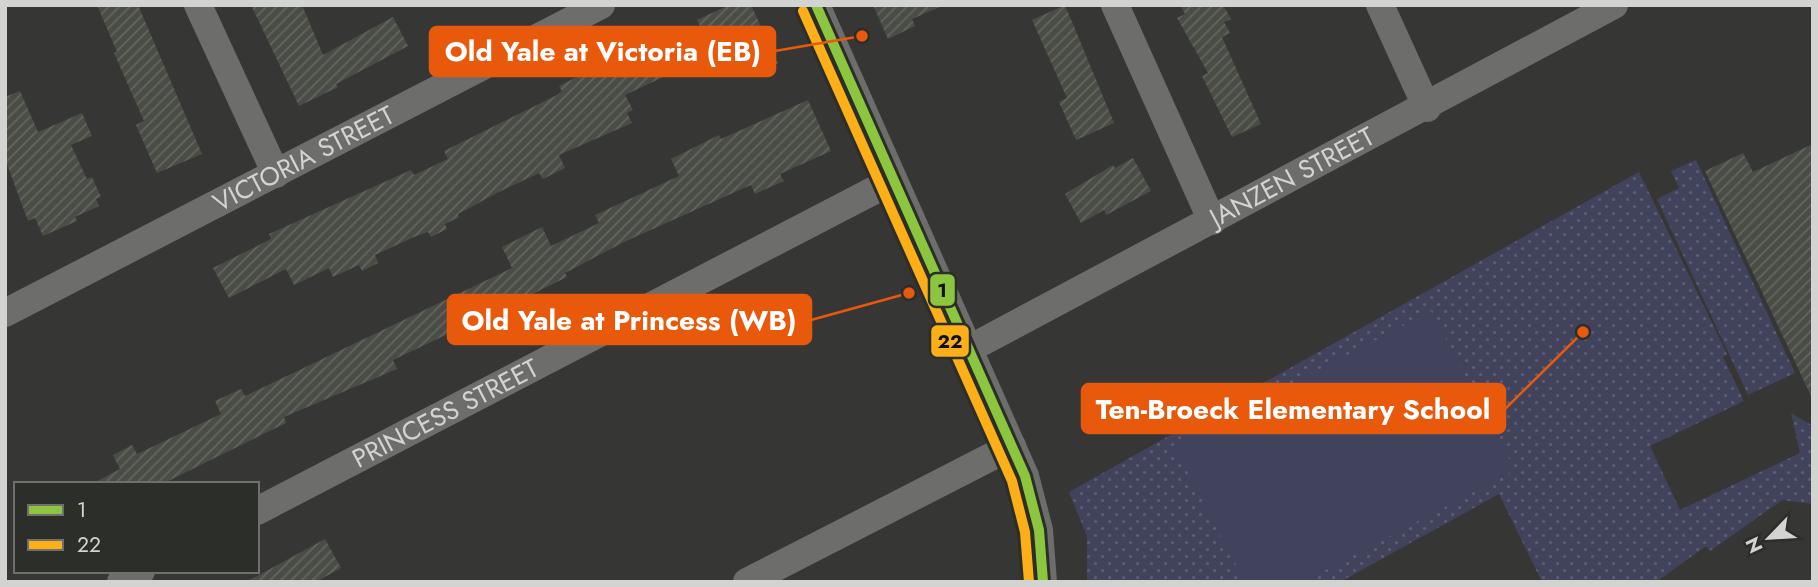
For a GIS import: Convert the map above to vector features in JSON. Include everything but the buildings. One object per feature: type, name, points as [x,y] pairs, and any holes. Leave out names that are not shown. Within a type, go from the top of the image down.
[{"type":"street","points":[[198,5],[276,174]]},
{"type":"street","name":"VICTORIA STREET","points":[[8,304],[276,174],[601,5]]},
{"type":"street","points":[[816,5],[1025,476],[1039,530],[1043,582]]},
{"type":"street","points":[[1115,5],[1212,220]]},
{"type":"street","points":[[1380,5],[1427,107]]},
{"type":"street","name":"JANZEN STREET","points":[[969,349],[1614,5]]},
{"type":"street","name":"PRINCESS STREET","points":[[259,510],[892,181]]},
{"type":"street","points":[[747,582],[1012,446]]},
{"type":"street","points":[[121,582],[137,573]]},
{"type":"shaded area","points":[[1696,160],[1795,373],[1748,395],[1657,199],[1679,188],[1671,171]]},
{"type":"shaded area","points":[[1639,172],[1727,354],[1723,357],[1744,401],[1650,446],[1680,510],[1800,453],[1791,413],[1813,426],[1813,504],[1782,500],[1710,551],[1706,546],[1656,582],[1542,582],[1499,494],[1340,582],[1087,582],[1087,536],[1069,492]]},
{"type":"shaded area","points":[[1431,311],[1515,470],[1303,582],[1245,582],[1174,446]]},
{"type":"transit line","name":"1","points":[[816,5],[1025,476],[1039,530],[1043,582]]},
{"type":"transit line","name":"22","points":[[803,11],[1012,481],[1025,532],[1029,582]]},
{"type":"place","name":"Old Yale at Victoria (EB)","points":[[862,36]]},
{"type":"place","name":"Old Yale at Princess (WB)","points":[[909,293]]},
{"type":"place","name":"Ten-Broeck Elementary School","points":[[1583,332]]}]
